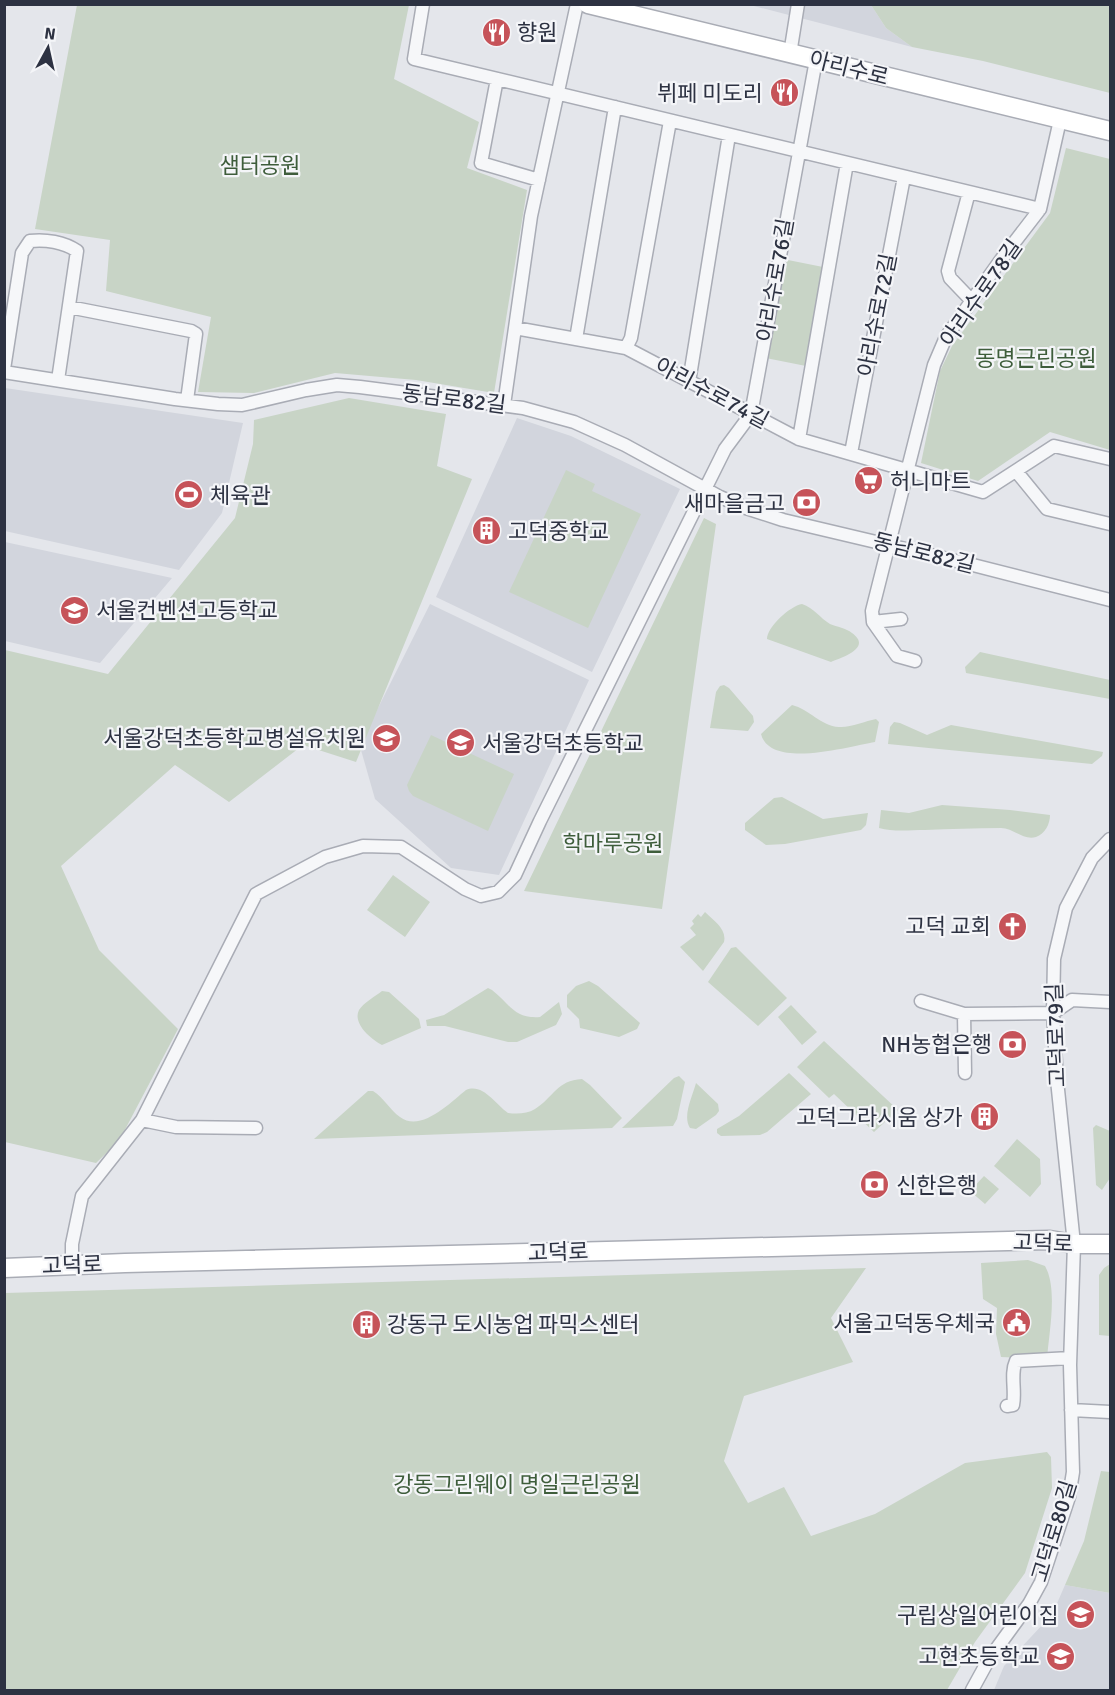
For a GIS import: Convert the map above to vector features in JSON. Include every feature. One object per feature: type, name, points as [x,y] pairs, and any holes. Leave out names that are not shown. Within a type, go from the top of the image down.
[{"type":"main road","name":"아리수로","points":[[588,4],[1110,131]]},
{"type":"main road","name":"고덕로","points":[[4,1268],[826,1244],[1050,1240],[1074,1244],[1110,1244]]},
{"type":"street","points":[[423,4],[414,59],[1040,209]]},
{"type":"street","points":[[504,405],[531,216],[577,4]]},
{"type":"street","points":[[790,54],[798,4]]},
{"type":"street","name":"아리수로76길","points":[[706,489],[725,449],[751,414],[816,60]]},
{"type":"street","points":[[498,79],[482,163],[539,180]]},
{"type":"street","points":[[576,339],[615,107]]},
{"type":"street","name":"아리수로78길","points":[[873,622],[872,611],[934,365],[946,337],[1040,209],[1060,120]]},
{"type":"street","points":[[626,348],[631,338],[670,121]]},
{"type":"street","points":[[689,382],[729,135]]},
{"type":"street","points":[[799,438],[847,163]]},
{"type":"street","name":"아리수로72길","points":[[851,453],[904,177]]},
{"type":"street","points":[[969,192],[948,271],[950,278],[972,301]]},
{"type":"street","name":"동남로82길","points":[[58,380],[77,251],[70,246],[41,239],[30,240],[22,253],[4,370],[58,380],[187,400],[242,405],[306,390],[337,386],[523,408],[574,422],[625,445],[746,508],[783,520],[1110,600]]},
{"type":"street","points":[[69,307],[191,331],[196,334],[187,400]]},
{"type":"street","name":"아리수로74길","points":[[515,328],[626,348],[799,438],[907,469]]},
{"type":"street","points":[[907,469],[983,492],[1054,446],[1110,459]]},
{"type":"street","points":[[1016,471],[1047,508],[1110,524]]},
{"type":"street","points":[[72,1265],[72,1244],[82,1196],[142,1120],[256,894],[325,857],[363,846],[401,847],[481,896],[498,892],[515,875],[545,810],[706,489]]},
{"type":"street","points":[[901,619],[873,622],[897,657],[915,661]]},
{"type":"street","name":"고덕로79길","points":[[1074,1244],[1057,1080],[1053,1013],[1054,959],[1066,909],[1092,858],[1110,839]]},
{"type":"street","points":[[921,1001],[964,1014],[1053,1013],[1072,1000],[1110,1002]]},
{"type":"street","points":[[964,1014],[965,1073]]},
{"type":"street","points":[[142,1120],[176,1127],[256,1128]]},
{"type":"street","name":"고덕로80길","points":[[972,1690],[989,1659],[1029,1604],[1041,1582],[1069,1497],[1073,1472],[1070,1358],[1074,1244]]},
{"type":"street","points":[[1007,1406],[1013,1405],[1016,1361],[1070,1358]]},
{"type":"street","points":[[1071,1410],[1110,1412]]},
{"type":"shaded area","points":[[750,5],[871,5],[886,28],[912,47]]},
{"type":"shaded area","points":[[5,388],[243,423],[222,513],[179,570],[5,531]]},
{"type":"shaded area","name":"고덕중학교","points":[[517,418],[571,436],[680,489],[592,672],[436,597]]},
{"type":"shaded area","name":"서울컨벤션고등학교","points":[[5,542],[172,578],[100,663],[5,641]]},
{"type":"shaded area","name":"서울강덕초등학교","points":[[430,604],[589,680],[499,875],[451,868],[375,799],[361,750],[364,736]]},
{"type":"shaded area","name":"고현초등학교","points":[[1065,1585],[1110,1593],[1110,1690],[994,1690],[1004,1666],[1044,1623],[1055,1608]]},
{"type":"green space","name":"샘터공원","points":[[77,5],[409,5],[394,79],[479,122],[467,168],[527,190],[494,393],[416,380],[335,373],[254,393],[198,392],[211,317],[106,291],[110,240],[35,229]]},
{"type":"green space","points":[[871,5],[1110,5],[1110,93],[983,61],[912,47],[886,28]]},
{"type":"green space","name":"동명근린공원","points":[[1066,148],[1110,159],[1110,450],[1050,432],[978,481],[921,463],[940,371],[952,346],[1050,213]]},
{"type":"green space","points":[[778,258],[828,268],[811,367],[761,357]]},
{"type":"green space","points":[[349,398],[446,414],[437,466],[472,479],[356,762],[303,745],[229,802],[175,765],[61,866],[99,950],[178,1029],[119,1141],[96,1163],[5,1142],[5,650],[108,674],[235,518],[253,444],[254,420]]},
{"type":"green space","points":[[566,470],[595,484],[592,491],[641,514],[588,628],[509,592]]},
{"type":"green space","name":"학마루공원","points":[[704,518],[716,524],[662,909],[524,891]]},
{"type":"green space","points":[[802,604],[830,624],[852,633],[858,638],[857,648],[848,655],[831,662],[767,639],[771,629],[780,618]]},
{"type":"green space","points":[[980,652],[1110,680],[1110,699],[966,673],[965,667]]},
{"type":"green space","points":[[724,685],[753,716],[754,722],[748,731],[710,728],[716,692],[720,686]]},
{"type":"green space","points":[[792,705],[821,721],[839,727],[876,719],[879,722],[875,742],[812,753],[779,751],[767,745],[761,734]]},
{"type":"green space","points":[[894,722],[927,735],[951,725],[1103,752],[1102,756],[1092,764],[888,744],[890,727]]},
{"type":"green space","points":[[431,735],[514,774],[488,831],[413,796],[409,791],[407,785]]},
{"type":"green space","points":[[782,797],[823,819],[868,813],[866,825],[861,830],[785,844],[766,845],[745,830],[745,823],[774,798]]},
{"type":"green space","points":[[942,805],[1010,810],[1050,815],[1050,818],[1044,831],[1032,838],[1001,828],[902,831],[879,828],[881,810],[909,813]]},
{"type":"green space","points":[[393,875],[430,902],[405,937],[367,910]]},
{"type":"green space","points":[[705,912],[724,933],[724,942],[703,971],[680,947],[696,935],[690,928],[694,924],[692,921],[698,914],[701,917]]},
{"type":"green space","points":[[736,947],[787,998],[758,1026],[708,982],[731,948]]},
{"type":"green space","points":[[589,981],[598,986],[640,1023],[637,1029],[619,1037],[580,1028],[579,1019],[567,1007],[567,995],[576,986]]},
{"type":"green space","points":[[488,988],[513,1010],[524,1016],[540,1017],[559,1002],[562,1014],[556,1025],[517,1042],[508,1042],[445,1026],[427,1026],[426,1020],[444,1015]]},
{"type":"green space","points":[[382,991],[389,992],[419,1019],[421,1028],[382,1045],[364,1031],[358,1021],[358,1015],[363,1005]]},
{"type":"green space","points":[[791,1005],[817,1032],[802,1045],[778,1017]]},
{"type":"green space","points":[[824,1041],[898,1110],[874,1132],[834,1094],[829,1098],[797,1067]]},
{"type":"green space","points":[[789,1073],[811,1094],[767,1132],[760,1135],[721,1136],[717,1133],[717,1129],[739,1116]]},
{"type":"green space","points":[[679,1076],[685,1082],[677,1119],[673,1126],[622,1128],[674,1078]]},
{"type":"green space","points":[[582,1079],[622,1118],[612,1128],[314,1139],[368,1091],[377,1094],[400,1117],[408,1121],[417,1121],[435,1114],[466,1090],[472,1089],[483,1092],[508,1113],[529,1112],[541,1105],[561,1086]]},
{"type":"green space","points":[[696,1083],[718,1104],[719,1111],[696,1129],[690,1128],[687,1118]]},
{"type":"green space","points":[[1096,1125],[1110,1131],[1110,1178],[1102,1190],[1096,1185],[1093,1128]]},
{"type":"green space","points":[[1017,1139],[1040,1159],[1041,1184],[1030,1197],[994,1166]]},
{"type":"green space","points":[[984,1176],[999,1189],[985,1204],[970,1191]]},
{"type":"green space","points":[[1028,1260],[1045,1266],[1049,1275],[1052,1311],[1047,1359],[1001,1357],[996,1334],[997,1308],[983,1299],[981,1263]]},
{"type":"green space","points":[[1110,1264],[1110,1336],[1099,1335],[1099,1275]]},
{"type":"green space","name":"강동그린웨이 명일근린공원","points":[[866,1268],[831,1318],[853,1362],[744,1396],[724,1461],[748,1503],[784,1487],[811,1536],[875,1514],[965,1463],[1047,1452],[1051,1457],[1052,1488],[1025,1573],[975,1642],[947,1690],[5,1690],[5,1293]]},
{"type":"green space","points":[[1101,1471],[1110,1472],[1110,1593],[1065,1585],[1084,1541]]},
{"type":"place","name":"향원","points":[[496,32]]},
{"type":"place","name":"뷔페 미도리","points":[[784,93]]},
{"type":"place","name":"허니마트","points":[[869,481]]},
{"type":"place","name":"체육관","points":[[189,495]]},
{"type":"place","name":"새마을금고","points":[[806,503]]},
{"type":"place","name":"고덕중학교","points":[[487,531]]},
{"type":"place","name":"서울컨벤션고등학교","points":[[75,610]]},
{"type":"place","name":"서울강덕초등학교병설유치원","points":[[387,738]]},
{"type":"place","name":"서울강덕초등학교","points":[[461,743]]},
{"type":"place","name":"고덕 교회","points":[[1012,926]]},
{"type":"place","name":"NH농협은행","points":[[1013,1044]]},
{"type":"place","name":"고덕그라시움 상가","points":[[984,1117]]},
{"type":"place","name":"신한은행","points":[[875,1185]]},
{"type":"place","name":"서울고덕동우체국","points":[[1016,1323]]},
{"type":"place","name":"강동구 도시농업 파믹스센터","points":[[366,1324]]},
{"type":"place","name":"구립상일어린이집","points":[[1080,1615]]},
{"type":"place","name":"고현초등학교","points":[[1061,1656]]}]
